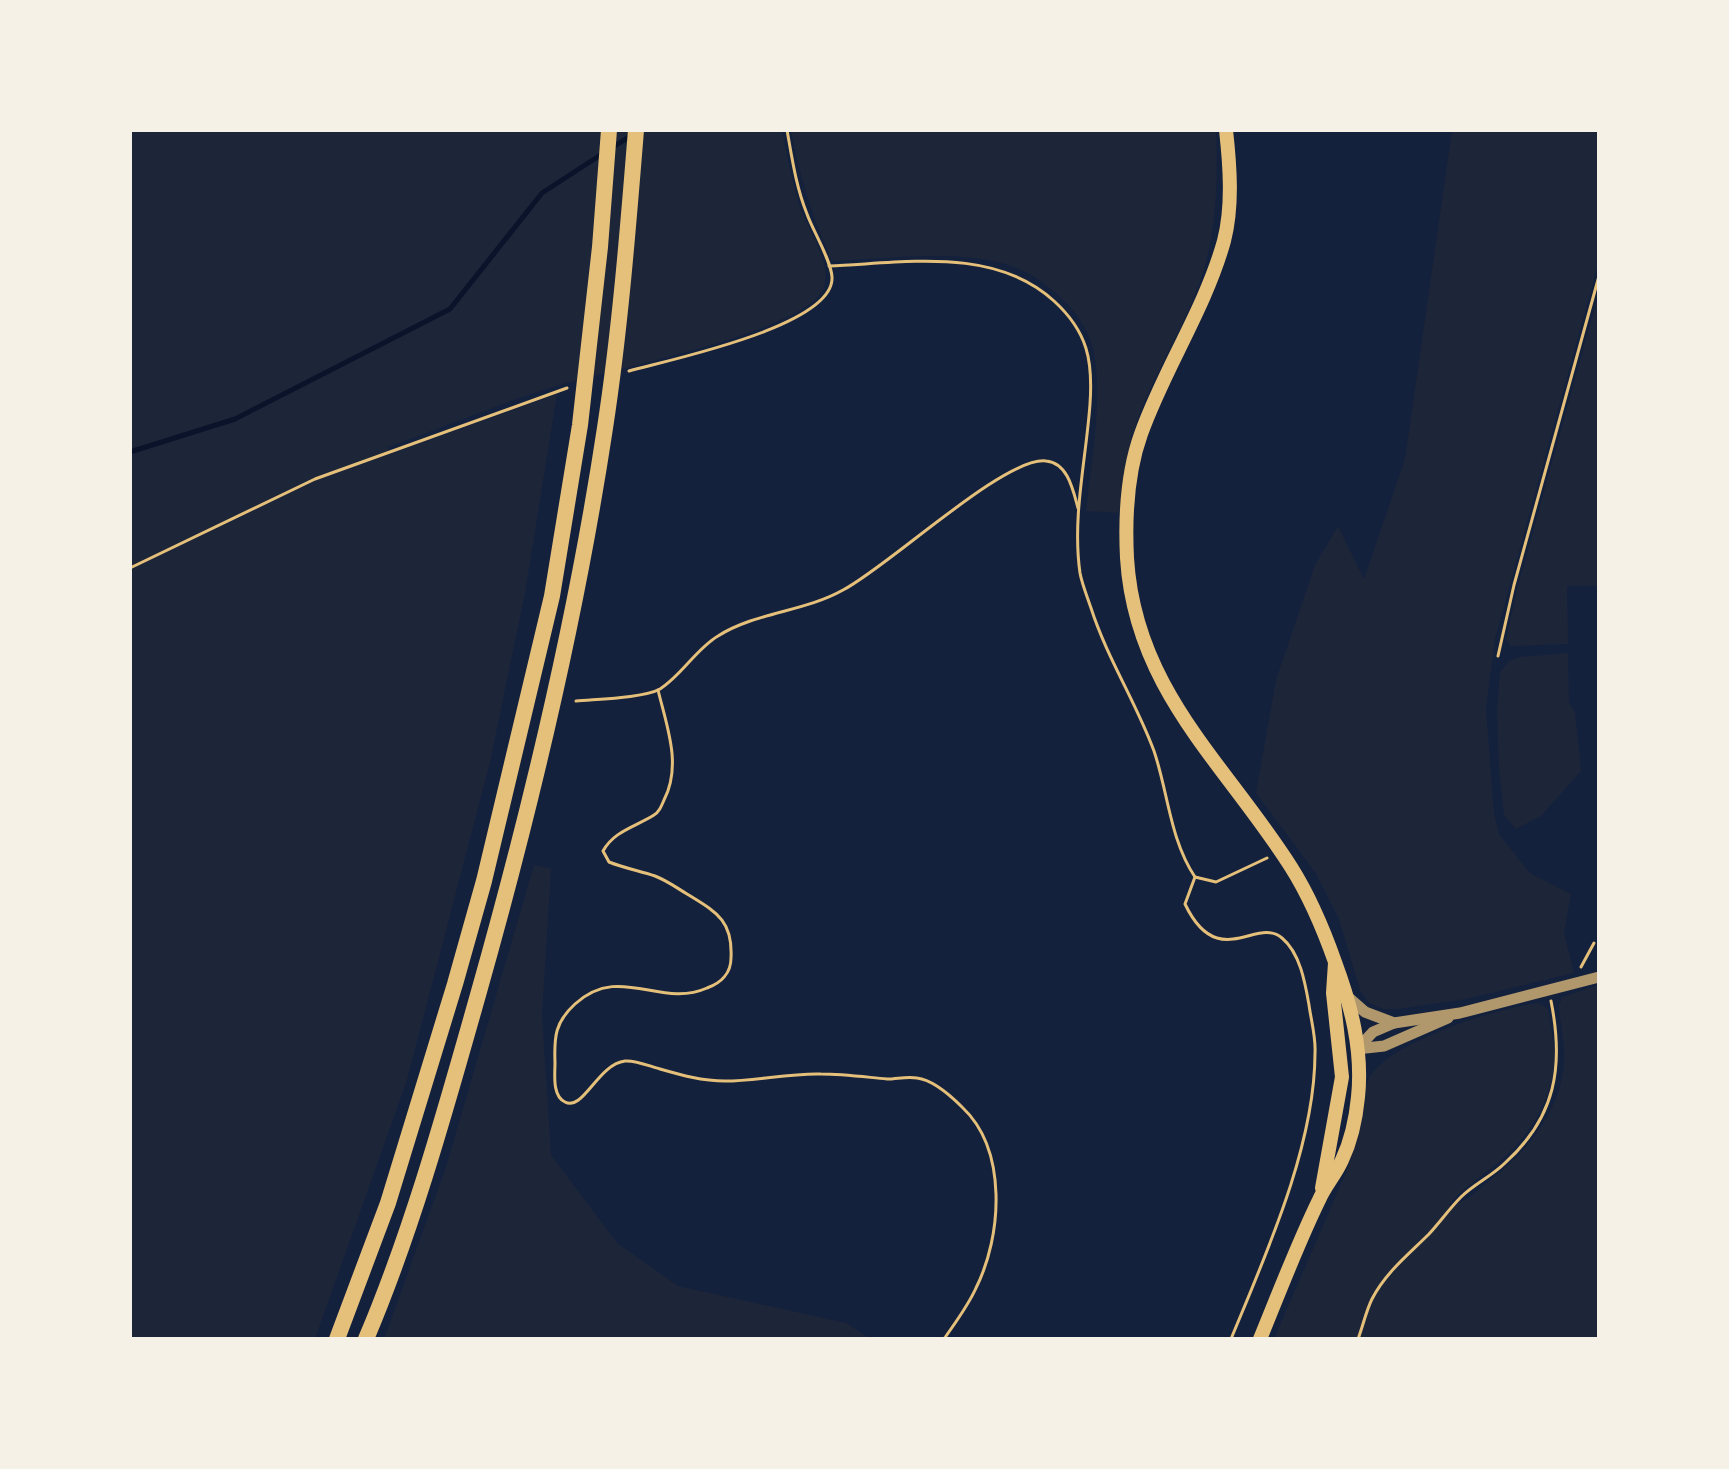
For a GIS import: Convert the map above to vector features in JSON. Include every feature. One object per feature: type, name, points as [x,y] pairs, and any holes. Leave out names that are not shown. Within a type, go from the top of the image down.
[{"type":"highway","points":[[337,1339],[388,1203],[455,984],[513,764],[552,596],[580,425],[600,247],[609,130]]},
{"type":"highway","points":[[366,1339],[379,1309],[439,1127],[539,771],[575,600],[606,427],[636,130]]},
{"type":"main road","points":[[1226,130],[1230,200],[1225,239],[1210,281],[1141,435],[1127,515],[1127,559],[1132,598],[1154,670],[1181,715],[1281,851],[1311,901],[1349,998],[1359,1074],[1354,1120],[1342,1161],[1320,1196],[1260,1339]]},
{"type":"main road","points":[[1320,1196],[1342,1077],[1333,993],[1335,961]]},
{"type":"main road","points":[[1342,1077],[1357,1049]]},
{"type":"street","points":[[1357,1049],[1373,1032],[1394,1023],[1460,1013],[1599,977]]},
{"type":"street","points":[[1349,998],[1365,1012],[1394,1023]]},
{"type":"street","points":[[1357,1049],[1384,1046],[1460,1013]]},
{"type":"path","points":[[619,374],[754,336],[804,315],[829,292],[832,277],[805,210],[793,169],[787,130]]},
{"type":"path","points":[[829,266],[951,262],[1005,270],[1041,289],[1069,314],[1083,336],[1091,361],[1090,404],[1079,511],[1080,574],[1102,643],[1153,750],[1184,861],[1195,877],[1216,882],[1281,851]]},
{"type":"path","points":[[1498,656],[1514,585],[1599,276]]},
{"type":"path","points":[[130,568],[315,479],[576,385]]},
{"type":"path","points":[[576,701],[658,690],[717,636],[756,619],[842,591],[882,566],[1013,468],[1047,461],[1060,466],[1070,482],[1079,511]]},
{"type":"path","points":[[658,690],[674,756],[670,788],[658,813],[623,831],[608,842],[603,851],[609,862],[659,877],[714,911],[727,925],[732,945],[731,966],[722,981],[686,994],[618,985],[598,988],[577,1002],[561,1018],[554,1034],[555,1086],[559,1097],[573,1104],[581,1101],[598,1076],[611,1064],[627,1060],[695,1079],[725,1081],[819,1073],[919,1078],[949,1095],[973,1117],[986,1142],[993,1169],[995,1198],[991,1245],[984,1270],[976,1289],[944,1339]]},
{"type":"path","points":[[1195,877],[1185,904],[1203,931],[1217,938],[1239,940],[1264,932],[1280,936],[1293,952],[1305,983],[1316,1051],[1310,1106],[1296,1164],[1260,1268],[1231,1339]]},
{"type":"path","points":[[1576,983],[1581,966],[1594,943]]},
{"type":"path","points":[[1358,1339],[1373,1297],[1394,1268],[1462,1196],[1520,1149],[1541,1118],[1552,1092],[1557,1065],[1558,1035],[1549,990]]},
{"type":"shaded area","points":[[130,130],[782,130],[800,207],[825,268],[824,287],[811,303],[783,319],[704,347],[538,392],[388,447],[390,454],[557,394],[525,593],[490,762],[407,1080],[315,1339],[130,1339]]},
{"type":"shaded area","points":[[791,130],[1216,130],[1215,204],[1207,258],[1195,296],[1133,434],[1121,513],[1086,511],[1095,435],[1097,377],[1088,334],[1070,307],[1031,275],[989,260],[921,256],[832,261],[807,197]]},
{"type":"shaded area","points":[[1452,130],[1599,130],[1599,261],[1495,639],[1486,708],[1494,814],[1499,834],[1530,873],[1571,894],[1564,933],[1574,973],[1466,999],[1383,1009],[1369,1003],[1360,990],[1339,919],[1315,872],[1256,793],[1276,680],[1315,565],[1338,526],[1364,579],[1405,459]]},
{"type":"shaded area","points":[[1599,292],[1599,586],[1567,586],[1568,644],[1510,646],[1506,639],[1518,586]]},
{"type":"shaded area","points":[[1568,653],[1569,702],[1575,712],[1581,771],[1541,816],[1516,829],[1504,815],[1499,770],[1497,710],[1500,672],[1509,661],[1520,657]]},
{"type":"shaded area","points":[[534,865],[551,869],[542,1015],[551,1155],[617,1243],[678,1286],[846,1323],[871,1339],[384,1339],[446,1167]]},
{"type":"shaded area","points":[[1599,985],[1599,1339],[1274,1339],[1347,1170],[1356,1140],[1365,1087],[1379,1066],[1419,1040],[1471,1020],[1538,1003],[1548,1009],[1554,1058],[1552,1079],[1543,1105],[1529,1130],[1510,1151],[1449,1205],[1460,1202],[1504,1169],[1540,1128],[1561,1080],[1564,1055],[1559,1006],[1562,997]]},
{"type":"waterway","points":[[610,149],[632,135]]},
{"type":"waterway","points":[[130,452],[235,419],[450,309],[542,193],[602,154]]}]
